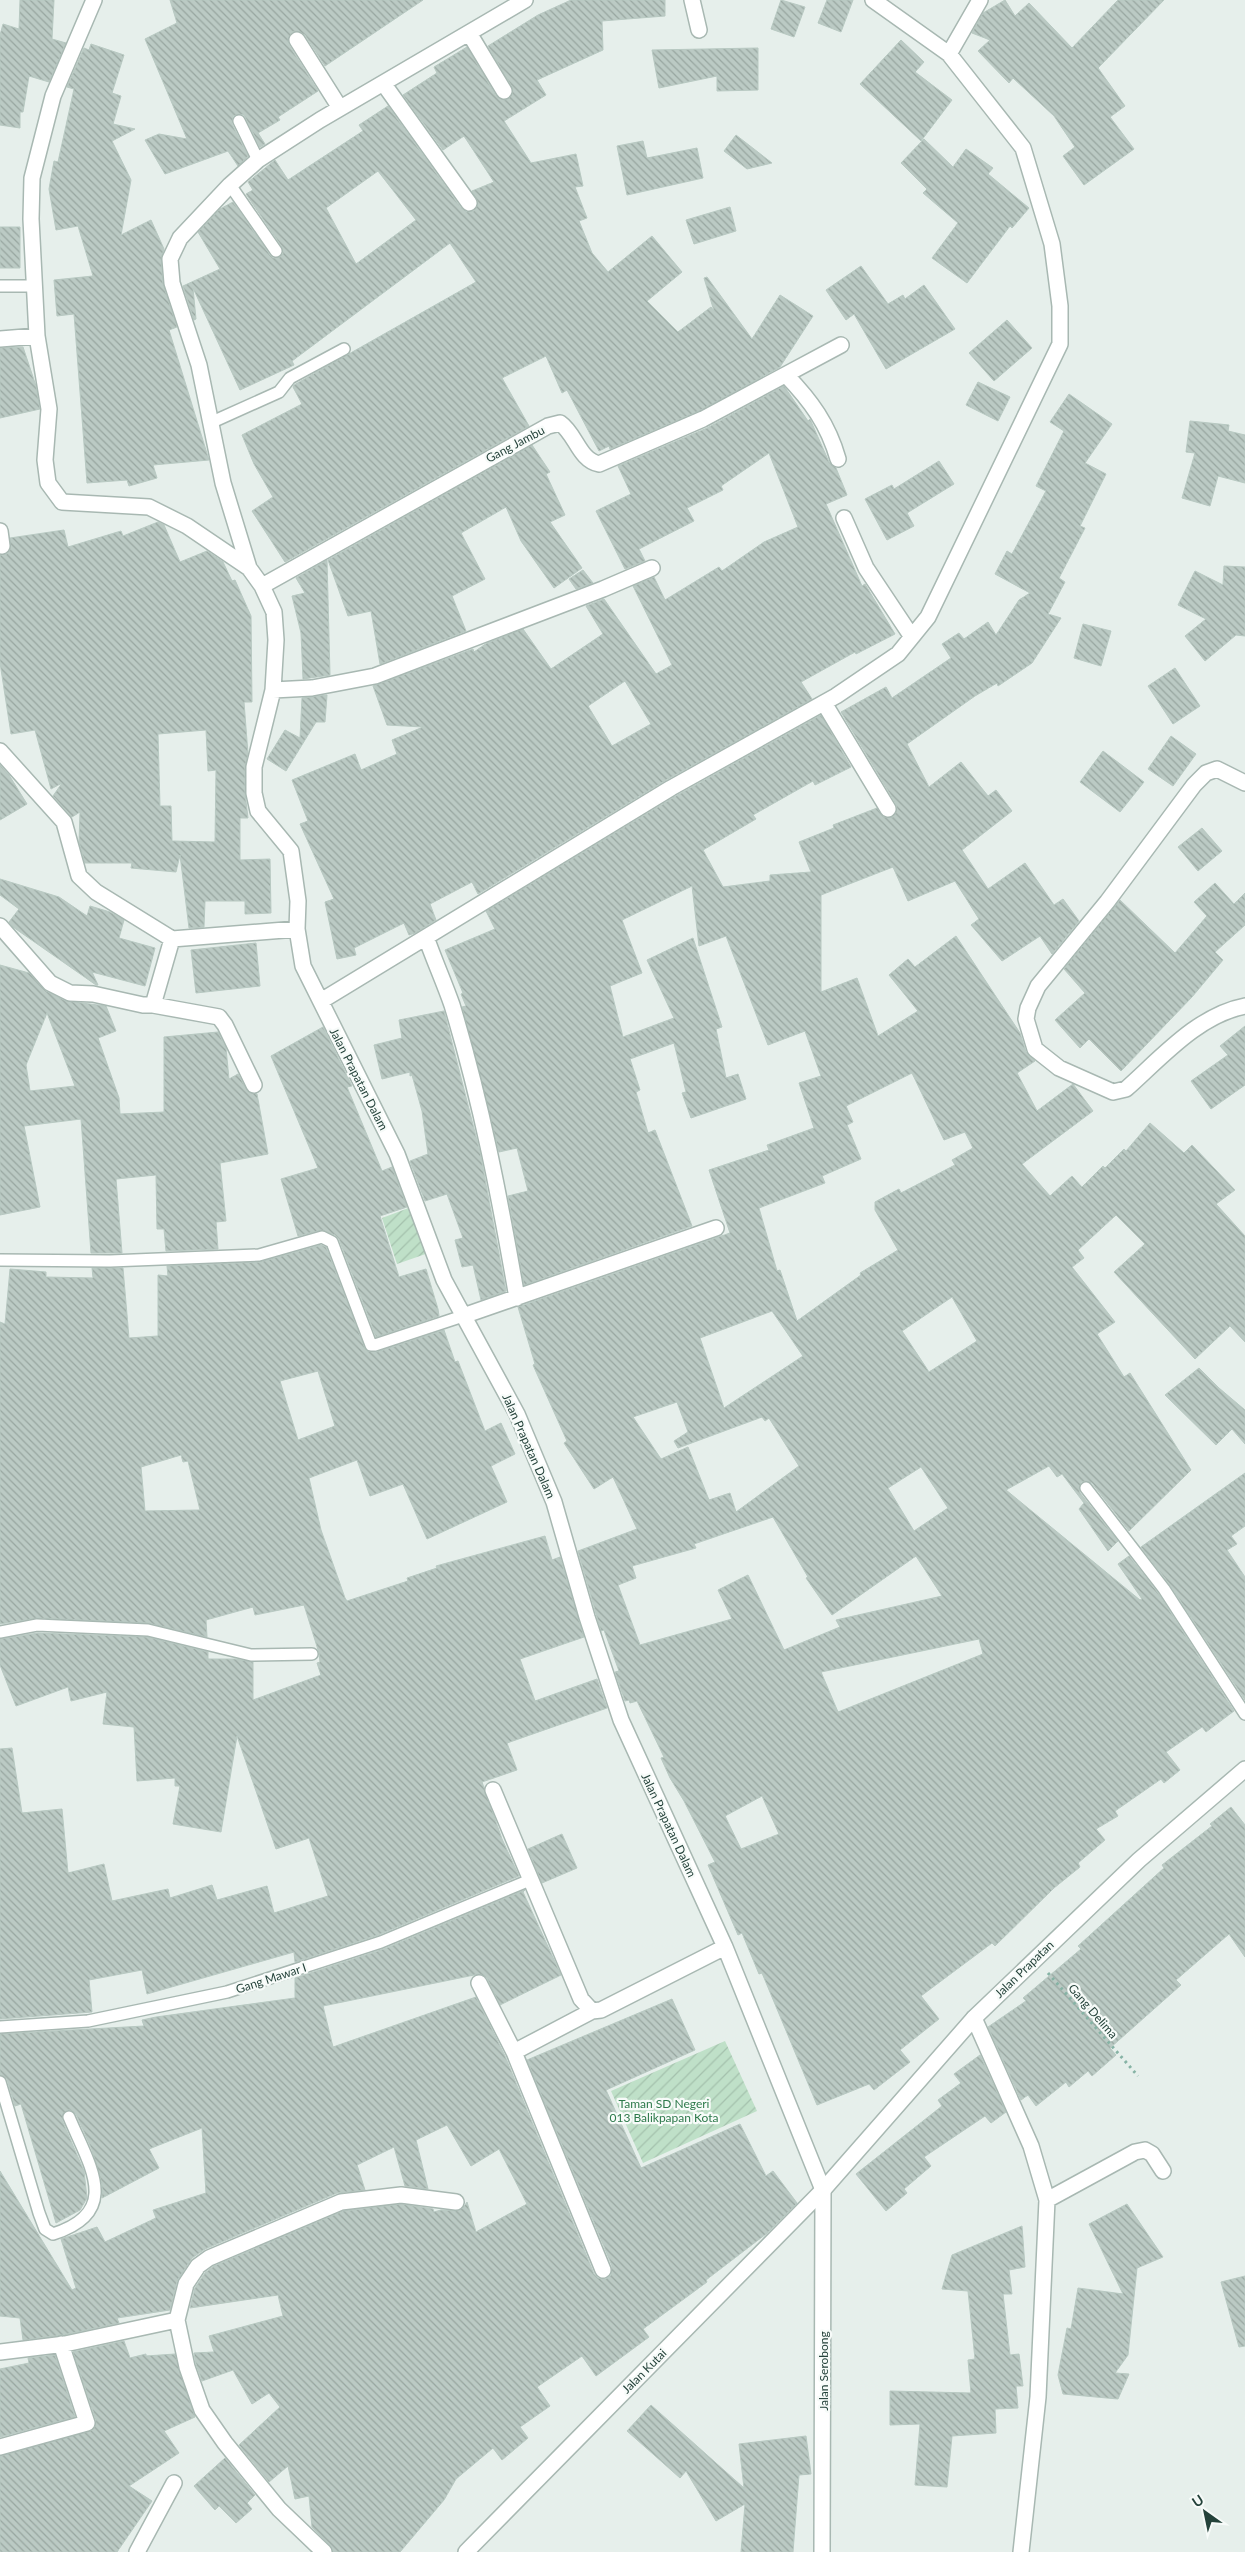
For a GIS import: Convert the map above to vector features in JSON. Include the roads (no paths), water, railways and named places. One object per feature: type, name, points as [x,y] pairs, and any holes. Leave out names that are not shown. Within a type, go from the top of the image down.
[{"type":"street","points":[[94,0],[53,96],[32,178],[37,336],[48,409],[45,460],[48,483],[62,502],[149,507],[187,526],[249,568]]},
{"type":"street","points":[[249,568],[223,483],[198,365],[172,283],[170,259],[180,238],[230,185],[258,160],[340,108],[525,0]]},
{"type":"street","points":[[692,0],[700,30]]},
{"type":"street","points":[[321,1001],[671,788],[824,703],[898,654],[928,617],[1060,344],[1060,306],[1052,244],[1023,148],[949,54],[873,0]]},
{"type":"street","points":[[949,54],[980,0]]},
{"type":"street","points":[[468,33],[504,91]]},
{"type":"street","points":[[297,40],[340,108]]},
{"type":"street","points":[[383,83],[469,203]]},
{"type":"street","points":[[0,339],[37,336]]},
{"type":"street","name":"Gang Jambu","points":[[262,586],[548,426],[560,423],[569,430],[585,457],[591,463],[599,464],[703,419],[841,344]]},
{"type":"street","points":[[786,375],[805,395],[831,434],[838,459]]},
{"type":"street","points":[[844,518],[866,568],[912,637]]},
{"type":"street","name":"Jalan Prapatan Dalam","points":[[249,568],[262,586],[274,612],[276,630],[273,690],[254,768],[254,793],[258,811],[291,851],[298,901],[297,929],[303,966],[397,1154],[444,1280],[517,1414],[551,1494],[621,1720],[725,1947],[823,2190]]},
{"type":"street","points":[[273,690],[312,688],[375,676],[603,589],[652,568]]},
{"type":"street","points":[[824,703],[888,809]]},
{"type":"street","points":[[0,751],[64,822],[79,876],[96,892],[172,939],[297,929]]},
{"type":"street","points":[[1245,783],[1216,769],[1206,773],[1194,785],[1107,902],[1038,986],[1028,1008],[1026,1019],[1035,1049],[1059,1068],[1113,1092],[1126,1089],[1193,1030],[1223,1014],[1245,1006]]},
{"type":"street","points":[[0,926],[50,983],[70,993],[93,994],[143,1005],[153,1005],[219,1017],[225,1025],[254,1085]]},
{"type":"street","points":[[426,938],[451,1004],[484,1126],[517,1298]]},
{"type":"street","points":[[153,1005],[172,939]]},
{"type":"street","points":[[463,1316],[716,1228]]},
{"type":"street","name":"Jalan Prapatan","points":[[823,2190],[974,2018],[1138,1860],[1245,1769]]},
{"type":"street","points":[[493,1790],[581,1999],[592,2011]]},
{"type":"street","points":[[514,2052],[592,2011],[601,2010],[725,1947]]},
{"type":"street","points":[[479,1983],[514,2052],[603,2270]]},
{"type":"street","points":[[974,2018],[1031,2146],[1047,2200],[1038,2397],[1021,2552]]},
{"type":"street","points":[[1047,2200],[1135,2152],[1145,2150],[1152,2154],[1163,2171]]},
{"type":"street","name":"Jalan Kutai","points":[[466,2552],[823,2190]]},
{"type":"street","name":"Jalan Serobong","points":[[822,2552],[823,2190]]},
{"type":"street","points":[[324,2552],[279,2509],[224,2443],[202,2410],[187,2368],[177,2320],[186,2284],[198,2266],[209,2258],[341,2202],[401,2195],[456,2202]]},
{"type":"street","points":[[0,2352],[61,2344],[177,2320]]},
{"type":"street","points":[[0,2447],[87,2423],[61,2344]]},
{"type":"street","points":[[137,2552],[174,2482]]},
{"type":"lane","points":[[239,121],[258,160]]},
{"type":"lane","points":[[230,185],[276,250]]},
{"type":"lane","points":[[0,286],[34,286]]},
{"type":"lane","points":[[210,423],[279,392],[290,378],[344,349]]},
{"type":"lane","points":[[0,1260],[110,1261],[259,1256],[322,1237],[332,1242],[371,1345],[376,1345],[463,1316]]},
{"type":"lane","points":[[1086,1488],[1164,1589],[1245,1714]]},
{"type":"lane","points":[[0,1632],[37,1625],[148,1630],[251,1655],[312,1654]]},
{"type":"lane","name":"Gang Mawar I","points":[[0,2027],[88,2021],[227,1992],[381,1942],[530,1880]]},
{"type":"lane","points":[[0,2082],[39,2213],[45,2230],[53,2234],[65,2230],[92,2211],[97,2195],[92,2171],[69,2117]]},
{"type":"park label","name":"Taman SD Negeri 013 Balikpapan Kota","points":[[664,2110]]}]
